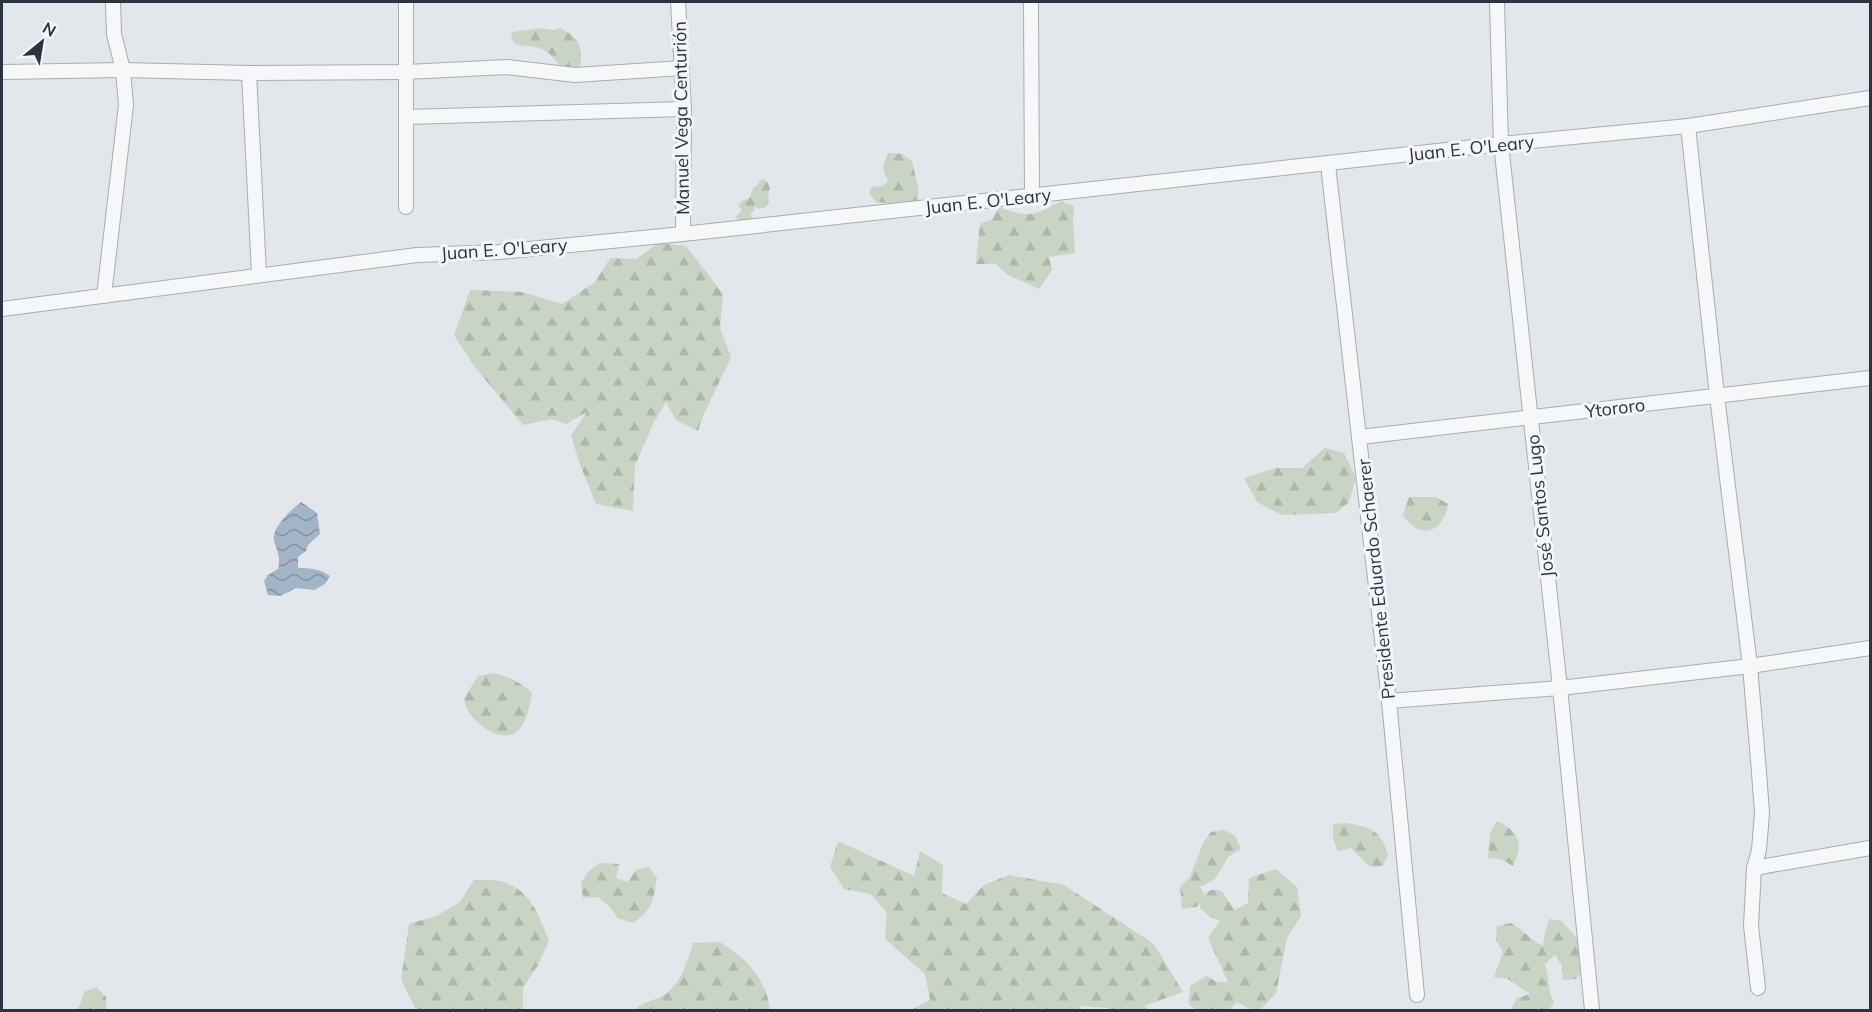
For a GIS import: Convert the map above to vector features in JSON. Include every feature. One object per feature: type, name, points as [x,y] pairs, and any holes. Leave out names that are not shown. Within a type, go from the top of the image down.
[{"type":"street","points":[[104,296],[126,105],[123,70],[114,34],[114,2]]},
{"type":"street","points":[[406,2],[406,207]]},
{"type":"street","name":"Manuel Vega Centurión","points":[[678,2],[684,109],[683,234]]},
{"type":"street","points":[[1031,2],[1032,197]]},
{"type":"street","name":"José Santos Lugo","points":[[1497,2],[1501,144],[1560,688],[1592,1011]]},
{"type":"street","points":[[2,72],[123,70],[249,73],[406,72],[507,67],[575,75],[682,69]]},
{"type":"street","points":[[249,73],[259,274]]},
{"type":"street","name":"Juan E. O'Leary","points":[[2,309],[417,255],[499,252],[683,234],[1328,165],[1501,144],[1688,126],[1870,98]]},
{"type":"street","points":[[406,117],[684,109]]},
{"type":"street","points":[[1688,126],[1717,396],[1750,666],[1762,813],[1759,850],[1754,868],[1751,926],[1758,988]]},
{"type":"street","name":"Presidente Eduardo Schaerer","points":[[1328,165],[1389,701],[1417,995]]},
{"type":"street","name":"Ytororo","points":[[1360,437],[1870,378]]},
{"type":"street","points":[[1389,701],[1560,688],[1750,666],[1870,648]]},
{"type":"street","points":[[1754,868],[1870,848]]},
{"type":"green space","points":[[542,28],[553,30],[560,28],[576,40],[581,49],[580,69],[567,69],[544,50],[515,44],[511,38],[513,32]]},
{"type":"green space","points":[[888,153],[902,154],[912,161],[918,187],[918,200],[910,206],[876,202],[869,193],[872,187],[882,186],[888,181],[883,167]]},
{"type":"green space","points":[[764,179],[769,184],[769,202],[766,207],[759,209],[755,206],[754,211],[750,213],[754,221],[742,226],[736,216],[742,210],[738,205],[749,199],[754,187],[759,184],[758,181]]},
{"type":"green space","points":[[1061,201],[1074,206],[1075,253],[1049,257],[1052,270],[1039,289],[1008,275],[996,264],[976,264],[980,224],[992,219],[999,207],[1018,213],[1031,214]]},
{"type":"green space","points":[[658,243],[686,246],[723,294],[720,328],[731,357],[698,431],[676,420],[666,402],[653,424],[635,466],[633,511],[596,504],[571,435],[587,412],[566,424],[551,419],[523,425],[474,366],[454,335],[470,290],[523,292],[562,304],[595,282],[610,258],[636,259]]},
{"type":"green space","points":[[1325,448],[1344,453],[1356,478],[1349,502],[1336,513],[1282,515],[1257,502],[1244,478],[1276,468],[1302,468]]},
{"type":"green space","points":[[1409,497],[1436,497],[1448,504],[1441,522],[1430,530],[1423,531],[1416,528],[1403,515]]},
{"type":"green space","points":[[493,673],[514,680],[532,693],[523,724],[520,729],[510,735],[497,734],[483,727],[473,717],[465,703],[464,698],[478,676]]},
{"type":"green space","points":[[1497,821],[1511,830],[1518,839],[1518,851],[1513,866],[1501,859],[1488,858],[1490,833]]},
{"type":"green space","points":[[1347,823],[1369,829],[1378,835],[1388,854],[1383,866],[1370,867],[1351,848],[1338,851],[1333,839],[1333,824]]},
{"type":"green space","points":[[1224,830],[1235,836],[1241,849],[1229,856],[1215,879],[1202,886],[1199,885],[1204,894],[1215,889],[1219,890],[1235,910],[1248,903],[1249,878],[1276,869],[1297,887],[1301,916],[1287,938],[1276,993],[1260,1010],[1252,1010],[1237,1002],[1230,1010],[1196,1010],[1189,1005],[1190,986],[1206,976],[1217,982],[1228,982],[1208,938],[1220,921],[1210,917],[1200,908],[1200,904],[1196,907],[1182,909],[1180,887],[1190,877],[1203,843],[1211,832]]},
{"type":"green space","points":[[838,841],[914,876],[920,851],[943,865],[942,893],[966,904],[984,885],[1009,875],[1064,885],[1154,944],[1183,992],[1144,1006],[1148,1010],[1108,1010],[1108,1008],[1080,1006],[1081,1010],[911,1010],[930,1000],[925,974],[885,939],[887,913],[871,894],[844,889],[830,867]]},
{"type":"green space","points":[[599,863],[619,864],[616,878],[628,882],[636,870],[649,867],[657,878],[651,904],[645,913],[633,923],[618,918],[598,897],[583,898],[581,883],[588,872]]},
{"type":"green space","points":[[474,880],[499,881],[518,889],[537,912],[549,941],[538,965],[523,988],[523,1010],[416,1010],[401,980],[409,924],[436,916],[460,902]]},
{"type":"green space","points":[[1549,919],[1562,921],[1580,942],[1585,968],[1576,979],[1563,980],[1562,966],[1555,955],[1545,964],[1554,1002],[1549,1010],[1511,1009],[1517,998],[1530,994],[1508,979],[1494,977],[1503,952],[1496,940],[1497,926],[1511,923],[1543,946]]},
{"type":"green space","points":[[720,942],[739,955],[754,970],[764,988],[770,1010],[635,1010],[642,1004],[663,996],[677,983],[693,943]]},
{"type":"green space","points":[[96,987],[106,997],[106,1010],[76,1010],[84,992]]},
{"type":"water","points":[[301,502],[317,513],[320,534],[298,557],[298,568],[315,569],[330,576],[325,584],[314,590],[296,588],[280,596],[268,595],[264,581],[268,575],[278,569],[279,564],[274,535],[283,519]]}]
